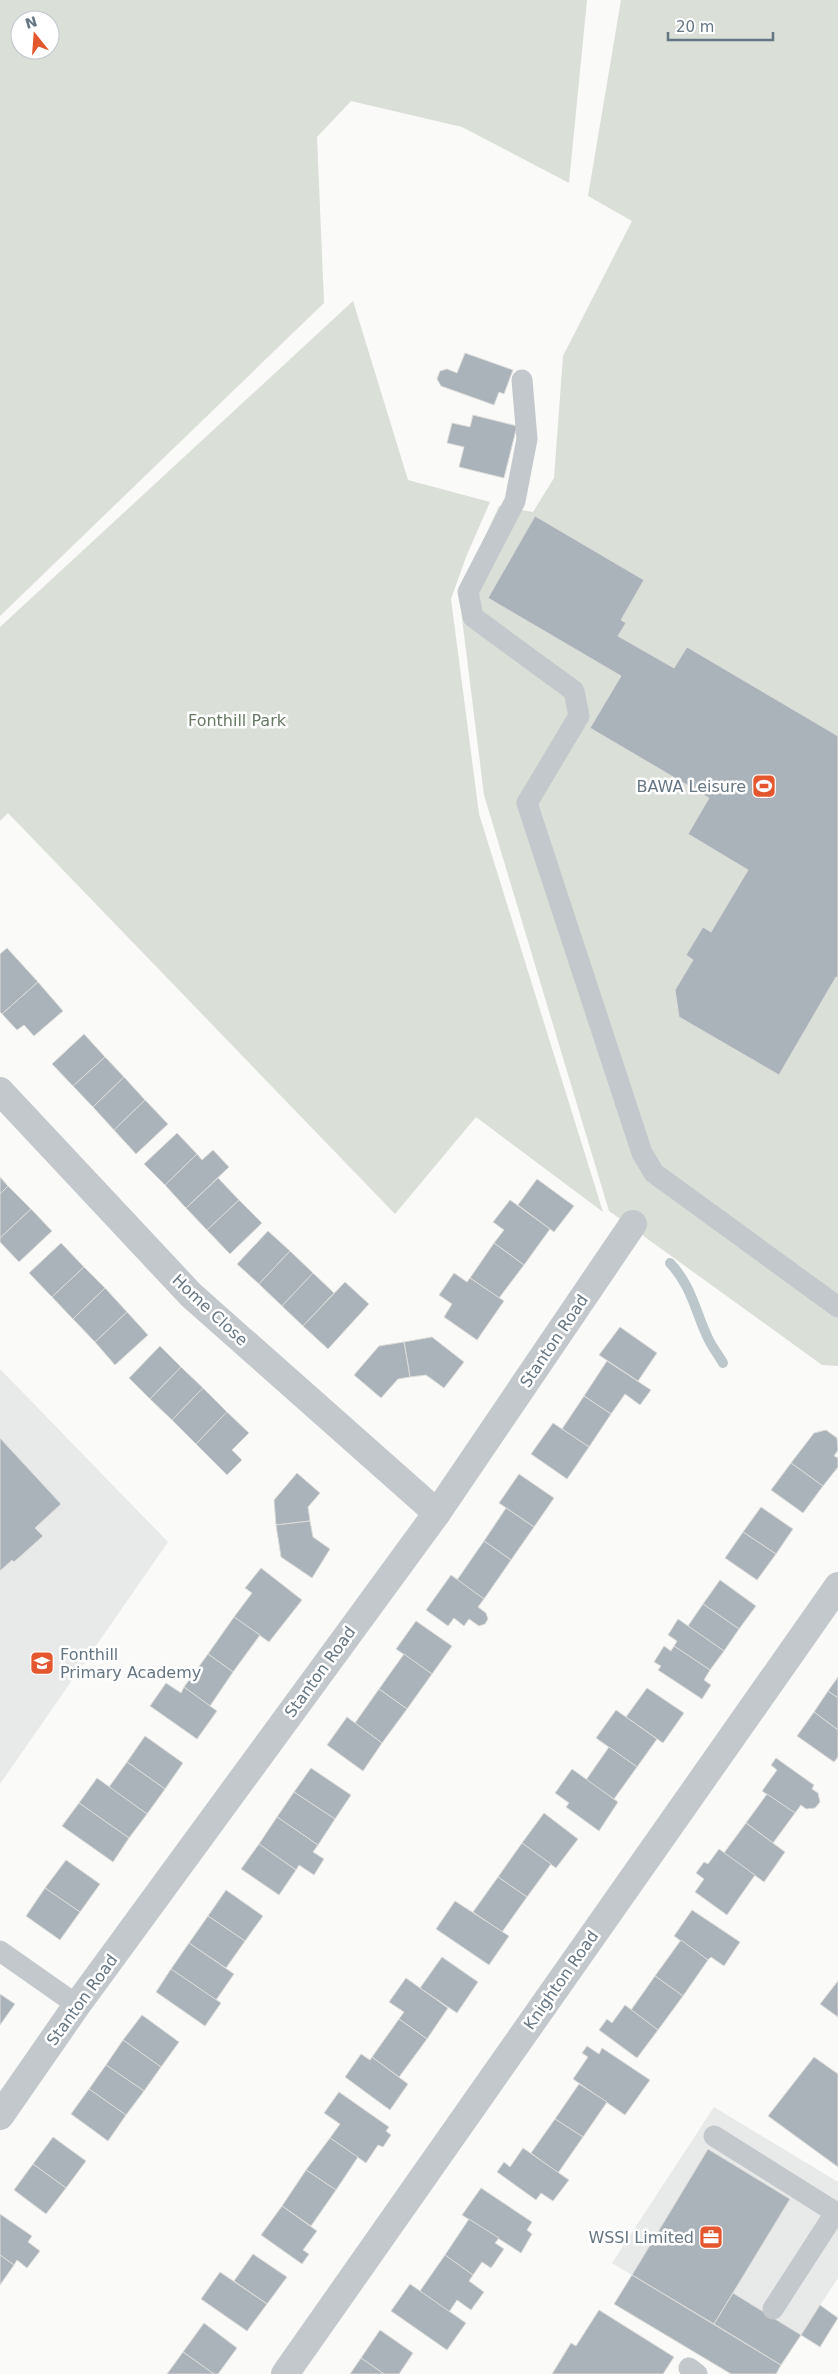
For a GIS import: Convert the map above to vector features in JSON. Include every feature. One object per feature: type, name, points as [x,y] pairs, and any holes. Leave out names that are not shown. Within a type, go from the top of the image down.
[{"type":"street","name":"Home Close","points":[[0,1091],[191,1295],[437,1513]]},
{"type":"street","name":"Stanton Road","points":[[0,2116],[77,2004],[437,1513],[633,1224]]},
{"type":"street","name":"Knighton Road","points":[[285,2374],[838,1586]]},
{"type":"lane","points":[[522,380],[527,439],[515,501],[468,592],[474,617],[574,691],[579,716],[528,803],[642,1153],[654,1173],[838,1307]]},
{"type":"lane","points":[[0,1951],[77,2004]]},
{"type":"lane","points":[[714,2136],[836,2214],[773,2309]]},
{"type":"shaded area","name":"Fonthill Primary Academy","points":[[0,1369],[168,1542],[0,1784]]},
{"type":"shaded area","points":[[714,2107],[838,2182],[838,2278],[781,2365],[612,2263]]},
{"type":"green space","points":[[0,0],[587,0],[569,183],[462,127],[351,101],[317,137],[324,303],[0,616]]},
{"type":"green space","name":"BAWA Leisure","points":[[621,0],[838,0],[838,1366],[822,1365],[609,1211],[484,795],[459,594],[499,506],[533,512],[554,478],[563,356],[632,221],[588,196]]},
{"type":"green space","name":"Fonthill Park","points":[[353,301],[408,480],[490,502],[466,557],[451,599],[479,814],[603,1212],[476,1117],[395,1214],[8,813],[0,821],[0,627]]},
{"type":"building","points":[[465,353],[513,370],[504,394],[499,392],[494,405],[441,386],[437,379],[440,371],[447,369],[457,373]]},
{"type":"building","points":[[473,415],[517,426],[504,478],[459,467],[464,447],[447,443],[452,423],[470,427]]},
{"type":"building","name":"BAWA Leisure","points":[[535,516],[644,580],[621,620],[626,623],[618,636],[674,668],[687,647],[838,736],[838,978],[836,977],[779,1075],[679,1017],[675,990],[693,960],[686,955],[703,927],[711,932],[748,870],[688,834],[709,798],[590,728],[621,676],[488,598]]},
{"type":"building","points":[[7,948],[38,982],[2,1014],[0,1012],[0,954]]},
{"type":"building","points":[[38,982],[63,1011],[34,1036],[24,1025],[17,1030],[2,1014]]},
{"type":"building","points":[[84,1034],[105,1057],[73,1086],[52,1064]]},
{"type":"building","points":[[105,1057],[124,1077],[93,1107],[73,1086]]},
{"type":"building","points":[[124,1077],[145,1100],[114,1130],[93,1107]]},
{"type":"building","points":[[145,1100],[168,1124],[136,1154],[114,1130]]},
{"type":"building","points":[[177,1133],[197,1154],[165,1185],[144,1164]]},
{"type":"building","points":[[213,1150],[229,1167],[186,1208],[165,1185],[197,1154],[202,1160]]},
{"type":"building","points":[[0,1177],[8,1186],[0,1194]]},
{"type":"building","points":[[218,1178],[239,1200],[207,1230],[186,1208]]},
{"type":"building","points":[[537,1179],[574,1206],[554,1232],[518,1205]]},
{"type":"building","points":[[8,1186],[31,1209],[0,1238],[0,1194]]},
{"type":"building","points":[[239,1200],[262,1223],[230,1254],[207,1230]]},
{"type":"building","points":[[510,1200],[550,1229],[524,1265],[494,1243],[504,1230],[493,1222]]},
{"type":"building","points":[[31,1209],[52,1231],[19,1262],[0,1242],[0,1238]]},
{"type":"building","points":[[268,1231],[290,1251],[259,1284],[237,1264]]},
{"type":"building","points":[[61,1243],[84,1267],[52,1297],[29,1273]]},
{"type":"building","points":[[494,1243],[524,1265],[499,1298],[470,1278]]},
{"type":"building","points":[[290,1251],[313,1273],[282,1306],[259,1284]]},
{"type":"building","points":[[84,1267],[105,1288],[73,1319],[52,1297]]},
{"type":"building","points":[[313,1273],[334,1293],[303,1326],[282,1306]]},
{"type":"building","points":[[454,1273],[467,1282],[470,1278],[504,1301],[477,1340],[444,1317],[452,1304],[439,1295]]},
{"type":"building","points":[[345,1282],[369,1304],[328,1349],[303,1326]]},
{"type":"building","points":[[105,1288],[127,1312],[95,1342],[73,1319]]},
{"type":"building","points":[[127,1312],[148,1335],[115,1365],[95,1342]]},
{"type":"building","points":[[620,1327],[657,1353],[638,1381],[599,1355]]},
{"type":"building","points":[[432,1337],[464,1362],[444,1388],[426,1375],[410,1377],[404,1342]]},
{"type":"building","points":[[404,1342],[410,1377],[398,1379],[381,1398],[354,1375],[379,1346]]},
{"type":"building","points":[[160,1346],[181,1367],[150,1399],[129,1378]]},
{"type":"building","points":[[607,1361],[651,1390],[640,1405],[625,1394],[611,1414],[584,1396]]},
{"type":"building","points":[[181,1367],[203,1388],[172,1420],[150,1399]]},
{"type":"building","points":[[203,1388],[227,1412],[196,1444],[172,1420]]},
{"type":"building","points":[[584,1396],[611,1414],[589,1447],[562,1429]]},
{"type":"building","points":[[227,1412],[249,1433],[232,1450],[242,1460],[227,1475],[196,1444]]},
{"type":"building","points":[[553,1423],[589,1447],[567,1479],[531,1454]]},
{"type":"building","points":[[826,1430],[837,1438],[838,1450],[834,1456],[838,1458],[838,1467],[823,1486],[791,1463],[814,1433]]},
{"type":"building","points":[[0,1438],[61,1504],[35,1528],[43,1536],[14,1562],[12,1560],[0,1571]]},
{"type":"building","points":[[791,1463],[823,1486],[803,1513],[771,1490]]},
{"type":"building","points":[[297,1473],[320,1493],[308,1507],[310,1521],[276,1525],[274,1500]]},
{"type":"building","points":[[519,1474],[554,1498],[534,1527],[499,1503]]},
{"type":"building","points":[[761,1507],[793,1529],[776,1554],[743,1532]]},
{"type":"building","points":[[506,1508],[534,1527],[511,1560],[484,1541]]},
{"type":"building","points":[[310,1521],[313,1537],[330,1549],[312,1578],[281,1557],[276,1525]]},
{"type":"building","points":[[743,1532],[776,1554],[757,1580],[725,1558]]},
{"type":"building","points":[[484,1541],[511,1560],[484,1599],[457,1580]]},
{"type":"building","points":[[261,1568],[302,1600],[269,1642],[234,1617],[252,1593],[245,1588]]},
{"type":"building","points":[[451,1575],[484,1599],[478,1607],[486,1613],[488,1619],[485,1624],[479,1626],[469,1619],[464,1626],[454,1618],[448,1626],[426,1610]]},
{"type":"building","points":[[720,1580],[756,1606],[739,1629],[703,1604]]},
{"type":"building","points":[[703,1604],[739,1629],[724,1651],[688,1626]]},
{"type":"building","points":[[234,1617],[260,1635],[233,1672],[208,1654]]},
{"type":"building","points":[[678,1619],[724,1651],[710,1670],[674,1646],[677,1641],[668,1635]]},
{"type":"building","points":[[416,1621],[452,1646],[432,1674],[396,1649]]},
{"type":"building","points":[[664,1646],[671,1651],[674,1646],[710,1670],[704,1680],[711,1685],[702,1699],[658,1670],[661,1666],[654,1662]]},
{"type":"building","points":[[208,1654],[233,1672],[210,1706],[184,1687]]},
{"type":"building","points":[[404,1654],[432,1674],[407,1709],[379,1689]]},
{"type":"building","points":[[838,1677],[838,1698],[828,1691]]},
{"type":"building","points":[[166,1683],[181,1693],[184,1687],[217,1711],[197,1739],[150,1706]]},
{"type":"building","points":[[647,1688],[684,1713],[663,1743],[626,1717]]},
{"type":"building","points":[[379,1689],[407,1709],[382,1743],[355,1723]]},
{"type":"building","points":[[828,1691],[838,1698],[838,1730],[814,1712]]},
{"type":"building","points":[[616,1710],[657,1739],[637,1767],[596,1738]]},
{"type":"building","points":[[814,1712],[838,1730],[838,1757],[834,1762],[797,1736]]},
{"type":"building","points":[[347,1717],[382,1743],[363,1771],[327,1745]]},
{"type":"building","points":[[145,1736],[183,1763],[165,1789],[127,1762]]},
{"type":"building","points":[[609,1747],[637,1767],[614,1799],[586,1780]]},
{"type":"building","points":[[776,1758],[814,1785],[812,1789],[818,1793],[820,1802],[815,1808],[806,1809],[801,1805],[795,1813],[762,1791],[777,1770],[771,1765]]},
{"type":"building","points":[[127,1762],[165,1789],[147,1814],[109,1787]]},
{"type":"building","points":[[311,1768],[351,1795],[335,1819],[294,1792]]},
{"type":"building","points":[[572,1769],[618,1802],[599,1831],[566,1807],[569,1803],[555,1793]]},
{"type":"building","points":[[97,1778],[147,1814],[129,1838],[79,1803]]},
{"type":"building","points":[[294,1792],[335,1819],[318,1845],[277,1817]]},
{"type":"building","points":[[767,1794],[795,1813],[773,1843],[746,1823]]},
{"type":"building","points":[[79,1803],[129,1838],[113,1862],[62,1826]]},
{"type":"building","points":[[544,1813],[578,1839],[556,1868],[522,1843]]},
{"type":"building","points":[[277,1817],[318,1845],[313,1852],[324,1859],[314,1875],[299,1865],[296,1870],[259,1844]]},
{"type":"building","points":[[746,1823],[785,1852],[764,1882],[724,1853]]},
{"type":"building","points":[[522,1843],[551,1864],[527,1897],[498,1877]]},
{"type":"building","points":[[259,1844],[296,1870],[279,1895],[241,1869]]},
{"type":"building","points":[[719,1849],[755,1875],[727,1915],[695,1892],[704,1879],[696,1873],[704,1862],[708,1864]]},
{"type":"building","points":[[66,1860],[100,1884],[80,1912],[45,1888]]},
{"type":"building","points":[[498,1877],[527,1897],[502,1932],[473,1912]]},
{"type":"building","points":[[45,1888],[80,1912],[60,1940],[26,1916]]},
{"type":"building","points":[[226,1890],[263,1916],[245,1941],[208,1916]]},
{"type":"building","points":[[455,1901],[509,1936],[489,1965],[436,1929]]},
{"type":"building","points":[[692,1910],[740,1942],[724,1966],[711,1957],[708,1960],[674,1936]]},
{"type":"building","points":[[208,1916],[245,1941],[226,1968],[189,1943]]},
{"type":"building","points":[[681,1940],[708,1960],[683,1996],[655,1976]]},
{"type":"building","points":[[189,1943],[234,1974],[216,2000],[171,1969]]},
{"type":"building","points":[[442,1957],[478,1982],[457,2013],[420,1988]]},
{"type":"building","points":[[171,1969],[221,2003],[205,2026],[156,1992]]},
{"type":"building","points":[[655,1976],[683,1996],[658,2030],[631,2010]]},
{"type":"building","points":[[406,1978],[448,2008],[427,2039],[399,2019],[404,2012],[389,2002]]},
{"type":"building","points":[[838,1981],[838,2017],[820,2004]]},
{"type":"building","points":[[0,1994],[15,2004],[0,2025]]},
{"type":"building","points":[[625,2005],[658,2030],[637,2058],[599,2030],[607,2019],[612,2023]]},
{"type":"building","points":[[142,2015],[179,2042],[161,2067],[123,2040]]},
{"type":"building","points":[[399,2019],[427,2039],[399,2077],[372,2057]]},
{"type":"building","points":[[123,2040],[161,2067],[144,2091],[106,2065]]},
{"type":"building","points":[[587,2046],[599,2054],[602,2048],[650,2080],[625,2115],[573,2079],[588,2057],[582,2053]]},
{"type":"building","points":[[361,2054],[370,2060],[372,2057],[408,2084],[390,2110],[345,2077]]},
{"type":"building","points":[[814,2057],[838,2074],[838,2167],[768,2116]]},
{"type":"building","points":[[106,2065],[144,2091],[126,2115],[89,2089]]},
{"type":"building","points":[[579,2084],[607,2102],[583,2137],[555,2119]]},
{"type":"building","points":[[89,2089],[126,2115],[108,2141],[71,2114]]},
{"type":"building","points":[[339,2092],[389,2127],[386,2131],[391,2135],[383,2147],[378,2145],[366,2163],[330,2138],[340,2124],[324,2113]]},
{"type":"building","points":[[555,2119],[583,2137],[558,2173],[531,2153]]},
{"type":"building","points":[[53,2137],[86,2161],[66,2188],[33,2164]]},
{"type":"building","points":[[330,2138],[358,2157],[336,2190],[306,2170]]},
{"type":"building","points":[[523,2148],[569,2180],[553,2201],[541,2193],[536,2200],[497,2172],[504,2162],[510,2167]]},
{"type":"building","name":"WSSI Limited","points":[[708,2149],[790,2199],[714,2324],[632,2275]]},
{"type":"building","points":[[33,2164],[66,2188],[46,2214],[14,2190]]},
{"type":"building","points":[[306,2170],[336,2190],[311,2226],[282,2206]]},
{"type":"building","points":[[481,2188],[532,2222],[527,2230],[532,2234],[521,2253],[462,2215]]},
{"type":"building","points":[[282,2206],[317,2231],[303,2250],[309,2254],[302,2264],[261,2235]]},
{"type":"building","points":[[0,2214],[32,2236],[28,2242],[40,2251],[27,2268],[17,2260],[14,2265],[0,2255]]},
{"type":"building","points":[[469,2219],[499,2238],[495,2243],[504,2249],[491,2268],[482,2262],[473,2275],[445,2255]]},
{"type":"building","points":[[253,2254],[287,2277],[267,2304],[234,2281]]},
{"type":"building","points":[[0,2255],[14,2265],[0,2285]]},
{"type":"building","points":[[445,2255],[473,2275],[469,2281],[484,2292],[471,2310],[457,2300],[449,2312],[420,2291]]},
{"type":"building","points":[[220,2272],[267,2304],[247,2331],[201,2299]]},
{"type":"building","points":[[632,2275],[781,2365],[776,2374],[731,2374],[614,2304]]},
{"type":"building","points":[[410,2284],[466,2323],[447,2350],[391,2311]]},
{"type":"building","points":[[733,2293],[801,2335],[781,2365],[714,2324]]},
{"type":"building","points":[[820,2305],[838,2318],[820,2347],[801,2335]]},
{"type":"building","points":[[599,2310],[674,2357],[663,2374],[552,2374],[571,2343],[576,2346]]},
{"type":"building","points":[[204,2323],[237,2348],[218,2374],[214,2374],[183,2352]]},
{"type":"building","points":[[380,2330],[413,2353],[399,2374],[384,2374],[361,2358]]},
{"type":"building","points":[[183,2352],[214,2374],[167,2374]]},
{"type":"building","points":[[361,2358],[384,2374],[350,2374]]},
{"type":"waterway","points":[[670,1263],[688,1289],[709,1340],[723,1363]]},
{"type":"place","name":"BAWA Leisure","points":[[764,786]]},
{"type":"place","name":"Fonthill Primary Academy","points":[[42,1663]]},
{"type":"place","name":"WSSI Limited","points":[[711,2237]]}]
